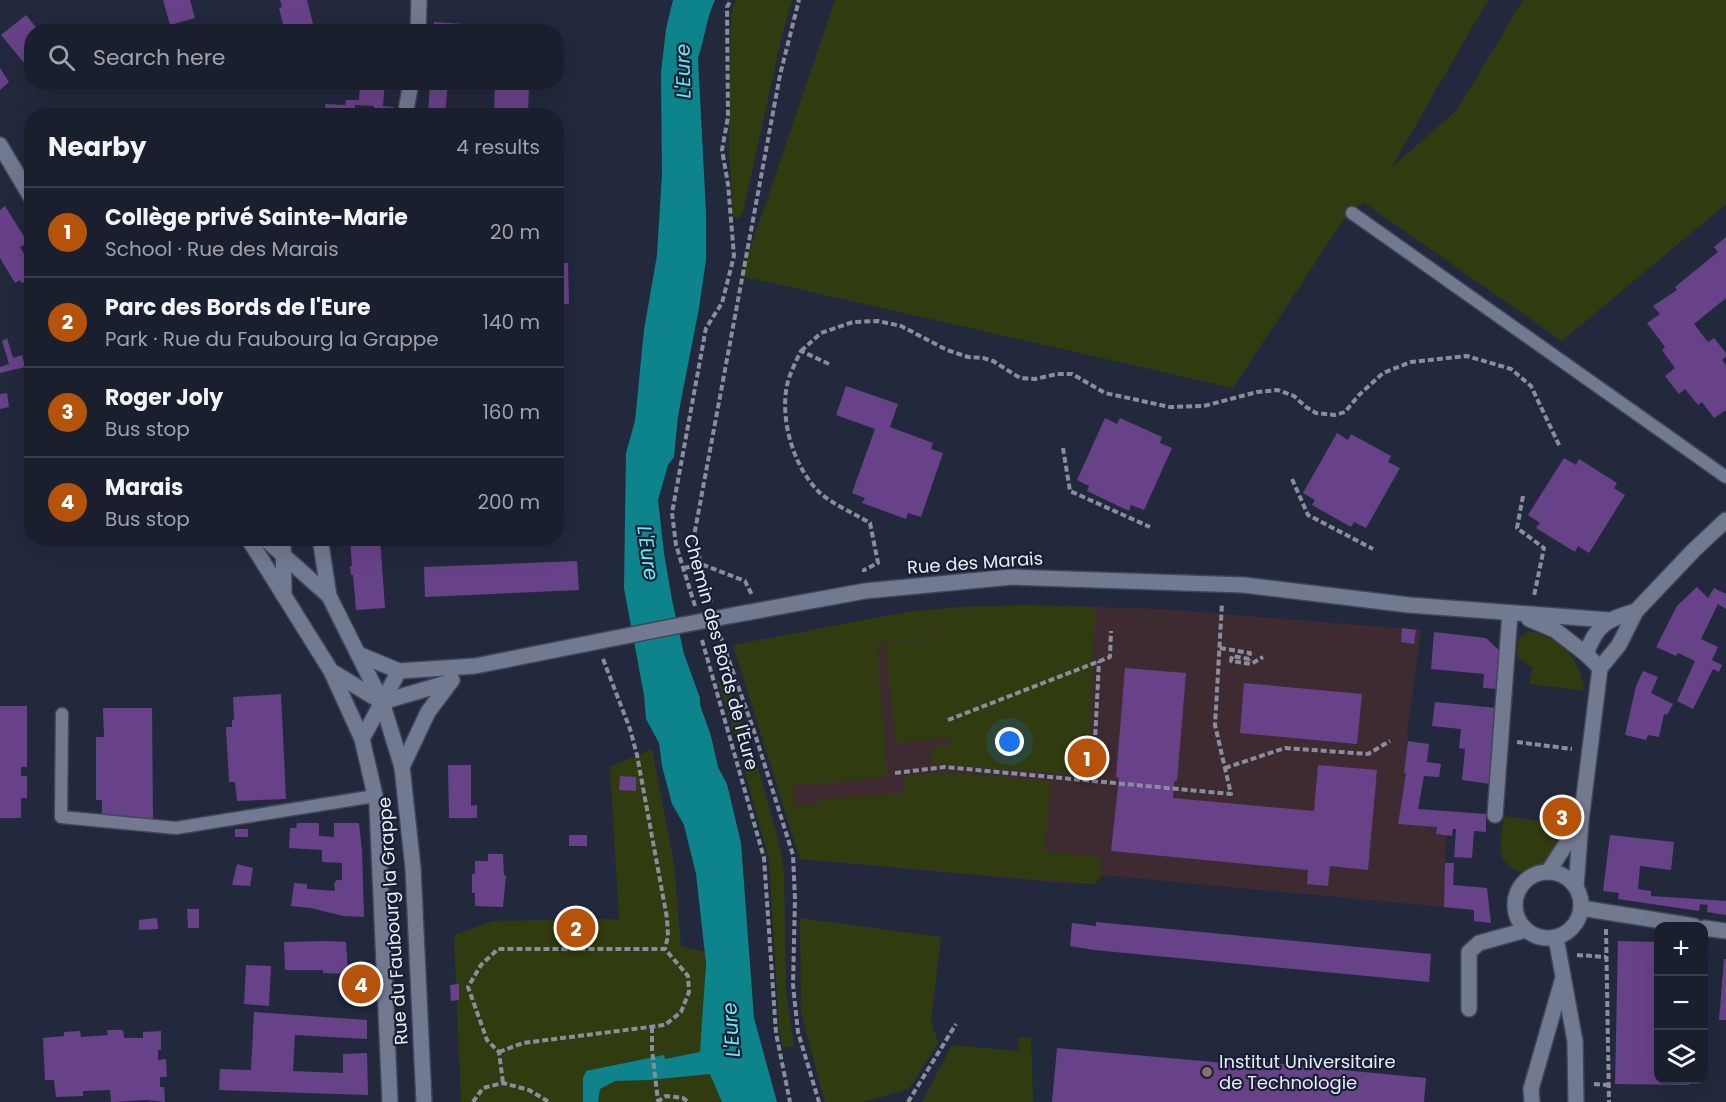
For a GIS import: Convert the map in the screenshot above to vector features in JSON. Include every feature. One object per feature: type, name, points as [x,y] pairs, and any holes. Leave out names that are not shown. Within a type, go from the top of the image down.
[{"type":"main road","points":[[418,24],[419,0]]},
{"type":"main road","points":[[406,108],[410,90]]},
{"type":"main road","points":[[0,145],[24,186]]},
{"type":"main road","points":[[1576,887],[1563,876],[1548,873],[1540,873],[1527,880],[1517,895],[1516,914],[1526,930],[1540,937],[1556,938],[1570,930],[1580,916],[1581,900],[1576,887],[1581,821],[1600,668],[1616,650],[1636,611],[1726,520]]},
{"type":"main road","name":"Rue du Faubourg la Grappe","points":[[253,546],[331,671],[362,739],[377,804],[390,1102]]},
{"type":"main road","points":[[273,546],[329,596]]},
{"type":"main road","points":[[283,546],[284,596]]},
{"type":"main road","name":"Rue du Faubourg la Grappe","points":[[321,546],[329,596],[381,702],[402,766],[413,868],[424,1102]]},
{"type":"main road","name":"Rue des Marais","points":[[358,654],[399,671],[475,666],[865,591],[1011,577],[1244,585],[1409,605],[1609,620]]},
{"type":"main road","points":[[1586,654],[1595,632],[1609,620],[1636,611]]},
{"type":"main road","points":[[1495,815],[1501,741],[1520,614]]},
{"type":"main road","name":"Rue des Marais","points":[[1520,614],[1555,630],[1600,668]]},
{"type":"main road","name":"Rue des Marais","points":[[381,702],[450,682],[475,666]]},
{"type":"main road","points":[[331,671],[381,702]]},
{"type":"main road","points":[[362,739],[399,671]]},
{"type":"main road","name":"Rue des Marais","points":[[402,766],[428,712],[450,682]]},
{"type":"main road","points":[[1548,873],[1581,821]]},
{"type":"main road","points":[[1581,908],[1661,922]]},
{"type":"main road","points":[[1708,929],[1726,931]]},
{"type":"main road","points":[[1469,1009],[1469,952],[1479,942],[1526,930]]},
{"type":"main road","points":[[1556,938],[1575,1041],[1576,1102]]},
{"type":"main road","points":[[1532,1102],[1531,1089],[1563,978]]},
{"type":"lane","points":[[1352,213],[1726,477]]},
{"type":"lane","points":[[62,714],[61,817],[176,828],[375,796]]},
{"type":"path","name":"Chemin des Bords de l'Eure","points":[[697,613],[676,545],[672,513],[706,328],[722,303],[734,256],[728,184],[722,150],[728,117],[727,7],[730,0]]},
{"type":"path","points":[[712,605],[694,536],[780,75],[799,0]]},
{"type":"path","points":[[865,591],[864,570],[878,563],[870,522],[820,492],[805,474],[790,438],[786,412],[787,386],[801,351],[821,333],[853,322],[878,321],[901,326],[947,350],[993,361],[1020,378],[1035,379],[1057,374],[1072,374],[1105,393],[1170,407],[1204,406],[1257,392],[1278,390],[1294,396],[1316,413],[1335,415],[1345,411],[1383,373],[1411,362],[1467,356],[1511,369],[1531,386],[1560,447]]},
{"type":"path","points":[[801,351],[829,364]]},
{"type":"path","points":[[1063,448],[1070,491],[1150,527]]},
{"type":"path","points":[[1292,479],[1308,515],[1373,549]]},
{"type":"path","points":[[1520,614],[1544,548],[1517,528],[1523,496]]},
{"type":"path","points":[[684,568],[701,564],[745,580],[759,610]]},
{"type":"path","points":[[895,772],[945,766],[1231,794],[1215,724],[1222,603]]},
{"type":"path","points":[[717,626],[754,731],[793,855],[794,997],[798,1032],[819,1102]]},
{"type":"path","points":[[948,720],[1110,657],[1111,631]]},
{"type":"path","name":"Chemin des Bords de l'Eure","points":[[701,633],[764,858],[776,1033],[790,1102]]},
{"type":"path","points":[[603,640],[616,696],[630,729],[637,755],[667,918],[668,936],[665,949]]},
{"type":"path","points":[[1220,648],[1250,653],[1250,659],[1232,656],[1231,661],[1251,664],[1263,657]]},
{"type":"path","points":[[1092,780],[1099,661]]},
{"type":"path","points":[[1225,768],[1286,748],[1368,754],[1389,741]]},
{"type":"path","points":[[1501,741],[1590,751]]},
{"type":"path","points":[[1609,914],[1606,932],[1609,1102]]},
{"type":"path","points":[[499,1052],[523,1043],[665,1025],[681,1012],[688,992],[688,976],[665,949],[498,949],[481,965],[468,987],[488,1040],[499,1052],[503,1083]]},
{"type":"path","points":[[1558,955],[1606,957]]},
{"type":"path","points":[[908,1102],[956,1024]]},
{"type":"path","points":[[652,1026],[657,1102],[666,1096],[683,1098],[688,1102]]},
{"type":"path","points":[[473,1102],[483,1088],[503,1083],[529,1090],[549,1102]]},
{"type":"path","points":[[1593,1084],[1608,1085]]},
{"type":"shaded area","points":[[736,0],[792,0],[740,218],[733,217],[729,152],[731,13]]},
{"type":"shaded area","points":[[835,0],[1490,0],[1391,168],[1457,110],[1523,0],[1726,0],[1726,204],[1562,341],[1363,202],[1344,219],[1233,388],[741,276]]},
{"type":"shaded area","points":[[1025,605],[1161,609],[1421,630],[1407,734],[1404,773],[1406,773],[1399,816],[1437,820],[1436,834],[1446,835],[1444,907],[1102,875],[1095,884],[1061,883],[800,859],[733,645],[907,612],[958,607]]},
{"type":"shaded area","points":[[1025,605],[1095,607],[1088,776],[931,763],[931,747],[950,745],[949,738],[896,743],[885,644],[939,639],[939,637],[877,644],[887,777],[793,786],[795,805],[820,804],[820,799],[905,793],[903,776],[941,772],[1051,781],[1044,851],[1101,857],[1102,875],[1095,884],[800,859],[733,645],[907,612],[958,607]]},
{"type":"shaded area","points":[[1528,631],[1551,639],[1567,651],[1574,659],[1585,691],[1529,684],[1533,668],[1517,657],[1518,639]]},
{"type":"shaded area","points":[[726,678],[758,768],[779,842],[784,871],[786,992],[794,1046],[783,1048],[779,1028],[769,860],[718,681]]},
{"type":"shaded area","points":[[652,749],[674,864],[681,946],[705,952],[711,1073],[722,1102],[461,1102],[454,935],[493,921],[619,919],[610,767]]},
{"type":"shaded area","points":[[1504,816],[1568,825],[1546,860],[1530,871],[1521,872],[1510,867],[1502,856],[1500,845]]},
{"type":"shaded area","points":[[800,918],[941,937],[931,1020],[938,1043],[909,1089],[862,1102],[825,1102],[801,1013]]},
{"type":"shaded area","points":[[1019,1037],[1031,1038],[1033,1102],[922,1102],[952,1045],[1019,1051]]},
{"type":"water","name":"L'Eure","points":[[673,0],[715,0],[698,58],[706,213],[706,260],[678,416],[674,457],[668,465],[658,500],[664,553],[684,654],[700,698],[718,767],[727,784],[741,843],[754,1018],[777,1102],[722,1102],[710,1074],[615,1081],[600,1089],[598,1102],[583,1102],[583,1078],[586,1071],[664,1055],[665,1059],[700,1052],[706,963],[696,874],[684,825],[672,804],[662,766],[659,743],[646,719],[644,695],[624,588],[626,453],[635,421],[644,330],[657,255],[662,174],[661,72],[666,29]]},
{"type":"building","points":[[163,0],[190,0],[195,18],[170,24]]},
{"type":"building","points":[[280,0],[307,0],[313,24],[283,24],[279,8],[282,7]]},
{"type":"building","points":[[26,15],[33,24],[24,24],[24,63],[1,35]]},
{"type":"building","points":[[434,22],[463,24],[434,24]]},
{"type":"building","points":[[0,68],[9,82],[0,90]]},
{"type":"building","points":[[360,90],[384,90],[383,106],[394,108],[355,105],[355,108],[325,108],[325,104],[345,105],[346,100],[359,100]]},
{"type":"building","points":[[430,90],[447,90],[446,108],[428,108]]},
{"type":"building","points":[[495,90],[529,90],[528,108],[494,108]]},
{"type":"building","points":[[5,206],[24,237],[24,245],[20,247],[24,254],[24,282],[22,283],[20,280],[15,283],[0,258],[0,210]]},
{"type":"building","points":[[1726,237],[1726,298],[1694,324],[1708,342],[1714,338],[1726,353],[1722,360],[1726,365],[1726,410],[1714,418],[1702,402],[1698,405],[1685,389],[1679,394],[1665,376],[1675,368],[1662,350],[1665,347],[1647,323],[1660,314],[1653,306],[1677,290],[1675,287],[1718,252],[1714,247]]},
{"type":"building","points":[[564,263],[568,263],[569,304],[564,304]]},
{"type":"building","points":[[7,338],[13,358],[22,355],[24,367],[0,373],[0,367],[9,364],[2,341]]},
{"type":"building","points":[[846,386],[898,404],[890,427],[933,443],[931,449],[943,453],[921,517],[908,513],[906,519],[862,503],[865,498],[852,493],[875,429],[836,415]]},
{"type":"building","points":[[7,393],[9,407],[0,409],[0,394]]},
{"type":"building","points":[[1105,418],[1117,424],[1120,418],[1162,437],[1160,443],[1172,448],[1144,510],[1131,505],[1129,511],[1087,491],[1089,486],[1077,480]]},
{"type":"building","points":[[1337,433],[1348,440],[1351,434],[1391,456],[1388,462],[1400,468],[1366,528],[1354,522],[1351,527],[1312,505],[1315,500],[1303,493]]},
{"type":"building","points":[[1564,458],[1576,465],[1579,459],[1617,483],[1614,488],[1625,495],[1589,553],[1578,546],[1575,552],[1536,528],[1540,523],[1528,515]]},
{"type":"building","points":[[351,546],[381,546],[385,608],[356,610],[350,566],[352,566]]},
{"type":"building","points":[[577,561],[579,590],[425,597],[424,567]]},
{"type":"building","points":[[1697,587],[1708,598],[1714,588],[1726,594],[1726,609],[1718,604],[1701,639],[1718,647],[1712,660],[1722,665],[1719,672],[1713,669],[1693,709],[1677,701],[1695,661],[1656,647],[1677,606]]},
{"type":"building","points":[[1402,628],[1416,630],[1414,644],[1401,642]]},
{"type":"building","points":[[1434,632],[1486,638],[1502,653],[1499,689],[1483,688],[1484,674],[1431,669]]},
{"type":"building","points":[[1125,668],[1186,673],[1177,781],[1174,781],[1173,798],[1314,811],[1318,765],[1377,770],[1368,870],[1330,866],[1328,886],[1307,884],[1308,870],[1111,851],[1119,778],[1116,777]]},
{"type":"building","points":[[1643,671],[1658,677],[1651,693],[1673,704],[1667,715],[1664,714],[1659,737],[1648,735],[1646,740],[1625,735],[1636,686]]},
{"type":"building","points":[[1244,683],[1362,694],[1357,744],[1240,733]]},
{"type":"building","points":[[281,694],[286,799],[237,801],[235,782],[229,782],[226,727],[232,727],[232,720],[234,720],[233,697]]},
{"type":"building","points":[[1435,702],[1497,708],[1490,784],[1462,780],[1465,749],[1459,748],[1461,729],[1432,726]]},
{"type":"building","points":[[0,706],[27,706],[27,767],[21,767],[21,776],[27,776],[27,798],[21,798],[21,818],[0,818]]},
{"type":"building","points":[[103,708],[152,708],[153,820],[102,820],[102,800],[96,800],[96,737],[104,737]]},
{"type":"building","points":[[1408,741],[1429,744],[1427,762],[1441,764],[1439,777],[1424,776],[1418,809],[1486,814],[1486,832],[1474,831],[1472,858],[1454,857],[1456,829],[1453,829],[1452,836],[1436,834],[1437,827],[1398,824],[1406,773],[1404,773]]},
{"type":"building","points":[[448,765],[471,765],[471,806],[477,805],[477,818],[449,818]]},
{"type":"building","points":[[620,776],[636,777],[636,791],[619,790]]},
{"type":"building","points":[[297,823],[319,823],[319,836],[334,837],[334,823],[359,823],[364,917],[343,916],[311,908],[291,906],[294,883],[307,884],[307,889],[335,891],[334,883],[342,880],[342,863],[322,862],[322,850],[289,848],[290,828],[296,828]]},
{"type":"building","points":[[235,829],[248,829],[248,837],[235,837]]},
{"type":"building","points":[[569,835],[587,835],[587,846],[569,846]]},
{"type":"building","points":[[1610,835],[1674,842],[1671,870],[1640,866],[1638,889],[1651,891],[1651,896],[1726,901],[1726,915],[1707,912],[1708,905],[1700,904],[1699,911],[1618,899],[1619,893],[1603,891]]},
{"type":"building","points":[[488,854],[503,854],[504,875],[506,876],[503,907],[475,906],[472,874],[475,874],[475,861],[488,861]]},
{"type":"building","points":[[1445,863],[1454,863],[1453,885],[1487,888],[1491,923],[1474,921],[1474,910],[1444,907]]},
{"type":"building","points":[[237,864],[253,868],[250,886],[232,885]]},
{"type":"building","points":[[187,909],[199,909],[199,928],[188,928]]},
{"type":"building","points":[[157,918],[158,929],[139,930],[139,920]]},
{"type":"building","points":[[1096,922],[1431,954],[1429,982],[1070,946],[1072,923],[1096,926]]},
{"type":"building","points":[[1618,941],[1654,942],[1654,1084],[1689,1085],[1615,1084]]},
{"type":"building","points":[[284,942],[346,942],[348,974],[323,973],[323,970],[285,970]]},
{"type":"building","points":[[1724,959],[1726,959],[1726,1020],[1719,1020]]},
{"type":"building","points":[[246,965],[271,966],[269,1006],[244,1004]]},
{"type":"building","points":[[359,976],[364,976],[363,989],[358,989]]},
{"type":"building","points":[[459,984],[459,1000],[451,1001],[450,985]]},
{"type":"building","points":[[254,1012],[367,1020],[367,1039],[295,1035],[293,1071],[343,1073],[343,1054],[367,1053],[368,1095],[219,1090],[220,1069],[251,1070]]},
{"type":"building","points":[[107,1030],[123,1030],[124,1038],[143,1038],[143,1032],[161,1031],[161,1050],[158,1050],[158,1060],[166,1059],[167,1077],[160,1077],[160,1087],[164,1087],[165,1102],[147,1100],[111,1102],[110,1090],[83,1091],[83,1096],[56,1097],[54,1080],[45,1080],[43,1038],[64,1036],[64,1032],[80,1031],[81,1037],[108,1035]]},
{"type":"building","name":"Institut Universitaire de Technologie","points":[[1057,1048],[1258,1066],[1259,1062],[1426,1078],[1424,1102],[1052,1102]]},
{"type":"place","name":"Collège privé Sainte-Marie","points":[[1087,758]]},
{"type":"place","name":"Roger Joly","points":[[1562,817]]},
{"type":"place","name":"Parc des Bords de l'Eure","points":[[576,928]]},
{"type":"place","name":"Marais","points":[[361,984]]},
{"type":"place","name":"Institut Universitaire de Technologie","points":[[1207,1072]]}]
